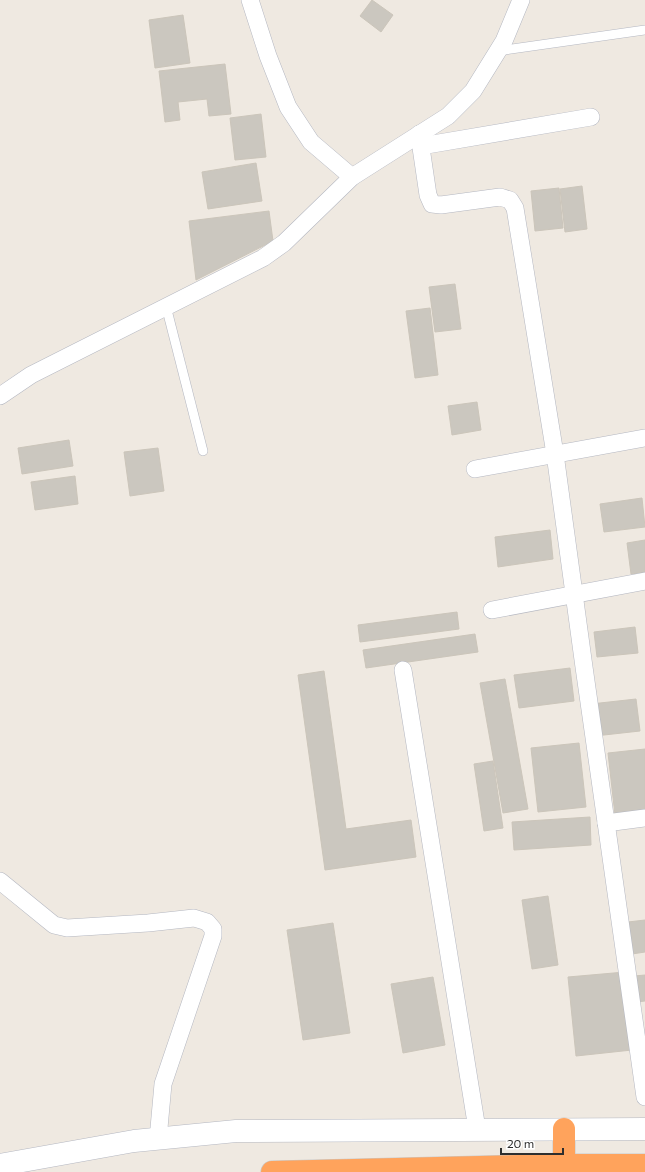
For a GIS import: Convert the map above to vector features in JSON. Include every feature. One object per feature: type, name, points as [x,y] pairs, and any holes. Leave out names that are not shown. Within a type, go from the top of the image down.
[{"type":"highway","points":[[564,1129],[564,1165]]},
{"type":"highway","points":[[272,1172],[564,1165],[645,1165]]},
{"type":"street","points":[[250,0],[268,56],[288,108],[311,142],[352,177]]},
{"type":"street","points":[[0,396],[31,375],[263,258],[284,243],[352,177],[420,140],[473,92],[504,41],[521,0]]},
{"type":"street","points":[[420,140],[591,117]]},
{"type":"street","points":[[420,140],[428,195],[432,204],[441,205],[500,197],[510,200],[515,208],[555,454],[645,1097]]},
{"type":"street","points":[[475,469],[644,438]]},
{"type":"street","points":[[492,610],[645,581]]},
{"type":"street","points":[[403,670],[477,1129]]},
{"type":"street","points":[[606,823],[645,818]]},
{"type":"street","points":[[0,881],[54,925],[60,927],[67,928],[194,918],[206,922],[213,929],[214,936],[163,1084],[158,1139]]},
{"type":"street","points":[[0,1165],[134,1141],[236,1131],[645,1129]]},
{"type":"lane","points":[[498,51],[645,30]]},
{"type":"lane","points":[[166,306],[203,451]]},
{"type":"building","points":[[372,0],[393,15],[381,32],[360,16]]},
{"type":"building","points":[[183,15],[190,63],[155,68],[149,20]]},
{"type":"building","points":[[225,64],[231,114],[209,116],[207,99],[178,102],[180,120],[165,122],[159,71]]},
{"type":"building","points":[[261,114],[266,157],[235,160],[230,118]]},
{"type":"building","points":[[256,163],[262,201],[208,209],[202,172]]},
{"type":"building","points":[[582,186],[587,229],[565,232],[560,189]]},
{"type":"building","points":[[559,188],[563,228],[535,231],[531,191]]},
{"type":"building","points":[[269,211],[273,241],[196,280],[189,221]]},
{"type":"building","points":[[455,284],[461,329],[435,332],[429,287]]},
{"type":"building","points":[[430,308],[438,375],[415,378],[406,311]]},
{"type":"building","points":[[477,402],[481,430],[452,435],[448,406]]},
{"type":"building","points":[[69,440],[73,466],[22,474],[18,448]]},
{"type":"building","points":[[158,448],[164,491],[130,496],[124,452]]},
{"type":"building","points":[[75,476],[78,504],[35,510],[31,482]]},
{"type":"building","points":[[642,498],[645,527],[604,532],[600,504]]},
{"type":"building","points":[[550,530],[553,559],[498,567],[495,537]]},
{"type":"building","points":[[645,540],[645,572],[631,574],[627,543]]},
{"type":"building","points":[[457,612],[459,629],[360,642],[358,625]]},
{"type":"building","points":[[635,627],[638,653],[597,657],[594,632]]},
{"type":"building","points":[[475,634],[478,652],[366,668],[363,650]]},
{"type":"building","points":[[570,668],[574,701],[519,708],[514,675]]},
{"type":"building","points":[[324,671],[346,829],[411,820],[416,857],[325,870],[298,675]]},
{"type":"building","points":[[505,679],[528,809],[503,813],[480,683]]},
{"type":"building","points":[[636,699],[640,731],[595,736],[591,704]]},
{"type":"building","points":[[579,743],[586,807],[538,812],[531,748]]},
{"type":"building","points":[[645,749],[645,811],[615,815],[608,753]]},
{"type":"building","points":[[493,761],[503,828],[484,831],[474,764]]},
{"type":"building","points":[[590,817],[591,845],[514,850],[512,822]]},
{"type":"building","points":[[548,896],[558,965],[532,969],[522,900]]},
{"type":"building","points":[[645,920],[645,952],[632,954],[628,922]]},
{"type":"building","points":[[333,923],[350,1033],[303,1040],[287,930]]},
{"type":"building","points":[[625,972],[632,1050],[576,1056],[568,977]]},
{"type":"building","points":[[645,975],[645,1001],[636,1002],[634,976]]},
{"type":"building","points":[[433,977],[445,1045],[403,1053],[391,984]]}]
